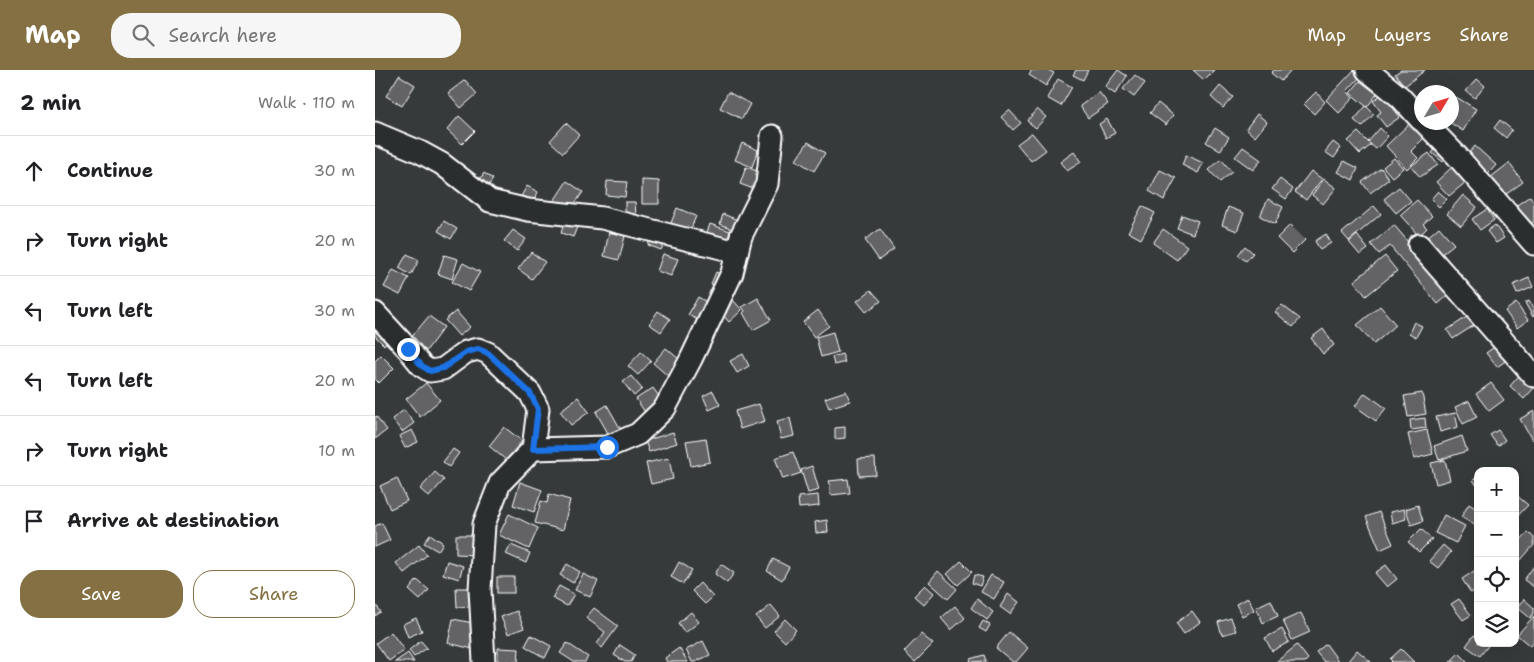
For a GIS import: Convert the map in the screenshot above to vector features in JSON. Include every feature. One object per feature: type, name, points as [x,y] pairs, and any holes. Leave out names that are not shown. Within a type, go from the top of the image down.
[{"type":"street","points":[[1367,70],[1400,97],[1414,112]]},
{"type":"street","points":[[1432,130],[1534,244]]},
{"type":"street","points":[[375,133],[443,164],[490,201],[528,210],[602,218],[737,252]]},
{"type":"street","points":[[533,449],[607,447],[638,434],[665,408],[732,273],[741,236],[767,184],[773,136]]},
{"type":"street","points":[[1419,246],[1534,376]]},
{"type":"street","points":[[375,313],[422,366],[430,371],[443,368],[466,352],[478,349],[488,353],[530,393],[538,409],[533,449],[500,482],[484,524],[480,589],[484,662]]},
{"type":"building","points":[[1032,70],[1048,70],[1054,73],[1046,86],[1029,75]]},
{"type":"building","points":[[1076,70],[1088,70],[1083,80],[1073,75]]},
{"type":"building","points":[[1118,70],[1127,76],[1115,94],[1105,87]]},
{"type":"building","points":[[1193,70],[1214,70],[1204,80]]},
{"type":"building","points":[[1274,70],[1291,70],[1281,81],[1271,73]]},
{"type":"building","points":[[1354,70],[1361,76],[1347,91],[1353,98],[1339,113],[1326,100]]},
{"type":"building","points":[[1401,70],[1425,70],[1405,86],[1395,74]]},
{"type":"building","points":[[399,75],[415,85],[402,106],[386,96]]},
{"type":"building","points":[[1135,75],[1145,83],[1134,97],[1123,89]]},
{"type":"building","points":[[1058,79],[1072,87],[1061,106],[1047,98]]},
{"type":"building","points":[[1477,79],[1485,86],[1475,98],[1466,91]]},
{"type":"building","points":[[465,80],[477,94],[461,108],[448,93]]},
{"type":"building","points":[[1360,81],[1377,94],[1367,107],[1350,93]]},
{"type":"building","points":[[1220,86],[1233,97],[1223,108],[1211,97]]},
{"type":"building","points":[[728,92],[750,104],[742,119],[720,108]]},
{"type":"building","points":[[1099,92],[1108,104],[1088,118],[1080,106]]},
{"type":"building","points":[[1316,92],[1325,102],[1314,114],[1304,104]]},
{"type":"building","points":[[1382,94],[1400,117],[1386,127],[1377,115],[1381,112],[1373,101]]},
{"type":"building","points":[[1459,99],[1476,109],[1463,131],[1459,128]]},
{"type":"building","points":[[1158,103],[1173,115],[1166,125],[1150,113]]},
{"type":"building","points":[[1366,106],[1374,114],[1362,127],[1354,120]]},
{"type":"building","points":[[1037,109],[1046,117],[1036,128],[1027,121]]},
{"type":"building","points":[[1009,110],[1021,123],[1013,130],[1001,117]]},
{"type":"building","points":[[1257,114],[1267,122],[1255,137],[1246,129]]},
{"type":"building","points":[[459,116],[475,131],[462,144],[447,130]]},
{"type":"building","points":[[1107,119],[1115,133],[1106,138],[1099,124]]},
{"type":"building","points":[[1500,120],[1512,130],[1506,138],[1494,128]]},
{"type":"building","points":[[1411,122],[1414,125],[1414,130],[1418,130],[1425,137],[1411,151],[1418,158],[1407,169],[1386,146]]},
{"type":"building","points":[[566,123],[579,135],[563,153],[550,141]]},
{"type":"building","points":[[1215,128],[1229,137],[1220,151],[1206,142]]},
{"type":"building","points":[[1380,128],[1388,136],[1376,149],[1368,142]]},
{"type":"building","points":[[1358,132],[1371,145],[1360,154],[1348,141]]},
{"type":"building","points":[[1032,133],[1046,150],[1031,161],[1017,144]]},
{"type":"building","points":[[808,142],[825,153],[814,171],[796,160]]},
{"type":"building","points":[[1333,142],[1341,148],[1334,158],[1325,152]]},
{"type":"building","points":[[742,143],[758,150],[752,167],[735,160]]},
{"type":"building","points":[[1438,146],[1449,155],[1443,162],[1432,153]]},
{"type":"building","points":[[1475,146],[1496,165],[1484,179],[1463,160]]},
{"type":"building","points":[[1243,147],[1261,160],[1253,170],[1235,157]]},
{"type":"building","points":[[1074,152],[1081,162],[1067,171],[1060,162]]},
{"type":"building","points":[[1429,153],[1438,165],[1420,177],[1411,166]]},
{"type":"building","points":[[1186,155],[1203,163],[1198,173],[1182,165]]},
{"type":"building","points":[[1394,158],[1403,168],[1392,177],[1383,167]]},
{"type":"building","points":[[1221,159],[1232,172],[1220,182],[1209,170]]},
{"type":"building","points":[[1344,161],[1358,168],[1353,180],[1338,172]]},
{"type":"building","points":[[1509,163],[1523,182],[1505,195],[1491,177]]},
{"type":"building","points":[[746,167],[763,173],[756,190],[740,184]]},
{"type":"building","points":[[1452,167],[1466,182],[1449,196],[1436,182]]},
{"type":"building","points":[[1381,168],[1389,179],[1370,193],[1362,182]]},
{"type":"building","points":[[1160,170],[1176,178],[1164,200],[1149,191]]},
{"type":"building","points":[[1311,171],[1322,179],[1306,200],[1295,192]]},
{"type":"building","points":[[484,173],[493,179],[487,188],[478,183]]},
{"type":"building","points":[[1280,179],[1293,189],[1286,199],[1272,189]]},
{"type":"building","points":[[1324,179],[1336,188],[1323,204],[1312,195]]},
{"type":"building","points":[[642,180],[659,181],[659,204],[642,204]]},
{"type":"building","points":[[567,181],[583,192],[569,212],[554,201]]},
{"type":"building","points":[[607,181],[627,182],[625,197],[606,195]]},
{"type":"building","points":[[527,186],[538,192],[532,205],[520,198]]},
{"type":"building","points":[[1399,187],[1411,201],[1396,213],[1384,199]]},
{"type":"building","points":[[1438,191],[1447,199],[1439,207],[1431,199]]},
{"type":"building","points":[[1463,195],[1477,207],[1461,226],[1447,214]]},
{"type":"building","points":[[1530,196],[1534,202],[1534,222],[1527,227],[1514,207]]},
{"type":"building","points":[[1268,199],[1283,207],[1275,224],[1260,216]]},
{"type":"building","points":[[1417,200],[1432,216],[1423,224],[1427,228],[1419,236],[1400,215]]},
{"type":"building","points":[[625,202],[635,202],[636,215],[625,215]]},
{"type":"building","points":[[1142,206],[1155,213],[1141,239],[1128,232]]},
{"type":"building","points":[[1374,206],[1381,214],[1349,241],[1342,233]]},
{"type":"building","points":[[1228,207],[1244,213],[1237,231],[1222,225]]},
{"type":"building","points":[[677,208],[696,216],[688,236],[669,228]]},
{"type":"building","points":[[1487,209],[1494,220],[1480,230],[1472,219]]},
{"type":"building","points":[[723,214],[740,221],[737,231],[720,224]]},
{"type":"building","points":[[567,215],[580,220],[573,237],[561,233]]},
{"type":"building","points":[[1182,215],[1198,221],[1193,234],[1177,228]]},
{"type":"building","points":[[444,221],[457,229],[451,239],[438,231]]},
{"type":"building","points":[[710,224],[736,233],[731,247],[705,238]]},
{"type":"building","points":[[1290,225],[1305,240],[1292,253],[1277,238]]},
{"type":"building","points":[[1394,225],[1451,293],[1438,304],[1390,246],[1379,254],[1371,244]]},
{"type":"building","points":[[1495,225],[1504,238],[1496,243],[1487,231]]},
{"type":"building","points":[[1439,227],[1454,244],[1438,257],[1424,240]]},
{"type":"building","points":[[880,229],[894,249],[879,260],[865,240]]},
{"type":"building","points":[[1163,229],[1187,246],[1177,260],[1153,243]]},
{"type":"building","points":[[513,230],[526,239],[517,251],[504,241]]},
{"type":"building","points":[[609,232],[625,236],[619,260],[604,256]]},
{"type":"building","points":[[652,234],[666,240],[661,250],[648,245]]},
{"type":"building","points":[[1326,234],[1331,243],[1320,250],[1315,241]]},
{"type":"building","points":[[1357,235],[1368,249],[1360,255],[1349,242]]},
{"type":"building","points":[[1245,246],[1253,253],[1246,261],[1238,255]]},
{"type":"building","points":[[531,252],[545,262],[532,279],[518,269]]},
{"type":"building","points":[[407,254],[419,260],[411,275],[399,268]]},
{"type":"building","points":[[663,254],[678,259],[671,276],[657,271]]},
{"type":"building","points":[[444,255],[458,259],[452,279],[438,274]]},
{"type":"building","points":[[1385,256],[1397,271],[1366,296],[1354,281]]},
{"type":"building","points":[[463,263],[480,272],[469,291],[452,282]]},
{"type":"building","points":[[393,270],[409,278],[400,295],[384,287]]},
{"type":"building","points":[[716,272],[725,276],[720,288],[711,284]]},
{"type":"building","points":[[1529,278],[1533,287],[1517,294],[1513,285]]},
{"type":"building","points":[[871,290],[881,301],[866,312],[857,301]]},
{"type":"building","points":[[698,297],[710,304],[700,321],[688,315]]},
{"type":"building","points":[[758,298],[771,320],[753,330],[743,313],[745,311],[742,307]]},
{"type":"building","points":[[733,300],[742,310],[729,322],[720,312]]},
{"type":"building","points":[[1529,301],[1534,310],[1533,317],[1525,303]]},
{"type":"building","points":[[1516,303],[1528,320],[1517,328],[1505,311]]},
{"type":"building","points":[[1282,305],[1300,319],[1293,327],[1275,312]]},
{"type":"building","points":[[1380,306],[1396,325],[1374,344],[1357,325]]},
{"type":"building","points":[[818,310],[829,326],[814,337],[803,322]]},
{"type":"building","points":[[456,311],[470,327],[459,336],[445,320]]},
{"type":"building","points":[[658,311],[670,319],[661,332],[649,324]]},
{"type":"building","points":[[1470,315],[1476,324],[1453,339],[1447,330]]},
{"type":"building","points":[[429,316],[444,327],[426,351],[410,339]]},
{"type":"building","points":[[1414,322],[1422,326],[1416,337],[1409,333]]},
{"type":"building","points":[[381,326],[391,337],[384,345],[375,336],[375,331]]},
{"type":"building","points":[[1323,329],[1334,345],[1323,354],[1311,338]]},
{"type":"building","points":[[833,332],[838,352],[821,357],[816,337]]},
{"type":"building","points":[[1501,342],[1511,357],[1497,367],[1486,353]]},
{"type":"building","points":[[666,348],[681,361],[668,376],[653,363]]},
{"type":"building","points":[[641,352],[651,361],[638,375],[628,366]]},
{"type":"building","points":[[743,354],[749,366],[737,373],[730,361]]},
{"type":"building","points":[[842,354],[845,362],[834,365],[832,357]]},
{"type":"building","points":[[381,355],[394,368],[379,383],[375,379],[375,361]]},
{"type":"building","points":[[1523,371],[1534,381],[1534,388],[1524,399],[1510,386]]},
{"type":"building","points":[[631,376],[642,389],[634,396],[623,382]]},
{"type":"building","points":[[426,383],[440,400],[420,417],[406,399]]},
{"type":"building","points":[[1491,383],[1504,400],[1489,411],[1476,394]]},
{"type":"building","points":[[653,388],[664,403],[647,415],[636,399]]},
{"type":"building","points":[[713,391],[720,405],[709,410],[703,396]]},
{"type":"building","points":[[846,391],[850,401],[829,408],[825,398]]},
{"type":"building","points":[[1365,393],[1386,408],[1376,421],[1355,406]]},
{"type":"building","points":[[1422,393],[1426,414],[1408,417],[1404,396]]},
{"type":"building","points":[[578,397],[589,412],[571,425],[560,411]]},
{"type":"building","points":[[1469,401],[1477,417],[1463,424],[1455,407]]},
{"type":"building","points":[[759,404],[765,421],[740,429],[735,411]]},
{"type":"building","points":[[607,405],[620,428],[609,435],[596,412]]},
{"type":"building","points":[[404,410],[414,423],[402,432],[392,419]]},
{"type":"building","points":[[1534,411],[1534,438],[1532,440],[1520,419]]},
{"type":"building","points":[[1455,413],[1458,427],[1440,432],[1436,417]]},
{"type":"building","points":[[375,417],[387,430],[375,439]]},
{"type":"building","points":[[790,418],[794,436],[781,439],[777,421]]},
{"type":"building","points":[[1425,418],[1426,428],[1411,430],[1410,420]]},
{"type":"building","points":[[504,427],[522,441],[506,460],[489,446]]},
{"type":"building","points":[[845,427],[845,438],[835,439],[835,428]]},
{"type":"building","points":[[412,430],[418,442],[405,448],[399,436]]},
{"type":"building","points":[[1427,430],[1433,454],[1414,459],[1408,434]]},
{"type":"building","points":[[1498,430],[1505,440],[1498,446],[1490,435]]},
{"type":"building","points":[[673,432],[677,443],[649,452],[645,441]]},
{"type":"building","points":[[1462,436],[1467,451],[1439,460],[1434,446]]},
{"type":"building","points":[[706,438],[710,462],[691,466],[686,441]]},
{"type":"building","points":[[453,449],[459,453],[449,467],[443,462]]},
{"type":"building","points":[[793,452],[801,473],[783,479],[775,458]]},
{"type":"building","points":[[669,458],[673,479],[651,484],[646,463]]},
{"type":"building","points":[[875,458],[876,475],[859,476],[858,459]]},
{"type":"building","points":[[1445,460],[1450,480],[1436,484],[1431,463]]},
{"type":"building","points":[[812,466],[819,490],[808,493],[801,470]]},
{"type":"building","points":[[435,472],[444,480],[429,497],[420,489]]},
{"type":"building","points":[[397,478],[407,501],[390,509],[380,486]]},
{"type":"building","points":[[848,479],[850,493],[831,495],[829,481]]},
{"type":"building","points":[[520,482],[542,490],[534,512],[513,505]]},
{"type":"building","points":[[549,494],[570,500],[563,530],[535,523],[541,501],[547,503]]},
{"type":"building","points":[[818,495],[819,506],[799,508],[798,497]]},
{"type":"building","points":[[1519,497],[1528,505],[1519,515]]},
{"type":"building","points":[[1469,504],[1474,507],[1474,525],[1461,517]]},
{"type":"building","points":[[1418,505],[1423,521],[1411,525],[1406,509]]},
{"type":"building","points":[[1404,509],[1406,519],[1392,523],[1390,512]]},
{"type":"building","points":[[1379,512],[1393,544],[1380,550],[1366,517]]},
{"type":"building","points":[[509,514],[538,528],[529,549],[499,535]]},
{"type":"building","points":[[1444,515],[1465,526],[1456,543],[1435,533]]},
{"type":"building","points":[[827,520],[828,532],[816,533],[815,522]]},
{"type":"building","points":[[382,523],[390,540],[375,547],[375,526]]},
{"type":"building","points":[[1421,529],[1432,539],[1419,552],[1408,542]]},
{"type":"building","points":[[1528,532],[1534,538],[1534,545],[1520,561],[1519,560],[1519,542]]},
{"type":"building","points":[[430,534],[443,543],[438,551],[424,543]]},
{"type":"building","points":[[456,535],[476,535],[476,555],[456,554]]},
{"type":"building","points":[[419,545],[427,555],[404,573],[396,563]]},
{"type":"building","points":[[511,545],[530,553],[526,563],[506,554]]},
{"type":"building","points":[[1443,545],[1451,552],[1438,568],[1429,561]]},
{"type":"building","points":[[773,559],[789,567],[782,580],[767,571]]},
{"type":"building","points":[[447,561],[463,566],[459,579],[443,574]]},
{"type":"building","points":[[961,561],[972,572],[958,585],[947,574]]},
{"type":"building","points":[[679,562],[692,570],[683,584],[671,577]]},
{"type":"building","points":[[567,564],[580,572],[573,583],[560,575]]},
{"type":"building","points":[[721,564],[734,573],[727,583],[715,574]]},
{"type":"building","points":[[1386,565],[1397,579],[1387,587],[1375,573]]},
{"type":"building","points":[[1534,566],[1534,587],[1524,580]]},
{"type":"building","points":[[938,571],[957,589],[948,599],[929,582]]},
{"type":"building","points":[[1474,571],[1474,591],[1471,593],[1462,579]]},
{"type":"building","points":[[583,574],[598,581],[590,597],[575,590]]},
{"type":"building","points":[[974,575],[983,577],[980,586],[972,583]]},
{"type":"building","points":[[991,575],[1004,582],[994,599],[981,592]]},
{"type":"building","points":[[497,577],[514,577],[514,593],[497,593]]},
{"type":"building","points":[[417,580],[429,590],[420,600],[409,590]]},
{"type":"building","points":[[700,583],[713,597],[705,604],[692,591]]},
{"type":"building","points":[[925,585],[934,593],[924,605],[914,596]]},
{"type":"building","points":[[559,586],[574,594],[567,606],[552,598]]},
{"type":"building","points":[[456,588],[476,588],[477,606],[457,607]]},
{"type":"building","points":[[1008,594],[1019,602],[1010,614],[1000,607]]},
{"type":"building","points":[[1248,598],[1254,610],[1242,616],[1236,604]]},
{"type":"building","points":[[977,599],[993,612],[987,620],[971,608]]},
{"type":"building","points":[[1459,599],[1471,615],[1463,620],[1451,604]]},
{"type":"building","points":[[1524,599],[1534,608],[1534,613],[1530,618],[1519,609],[1519,605]]},
{"type":"building","points":[[1271,600],[1278,616],[1263,623],[1256,607]]},
{"type":"building","points":[[375,604],[381,612],[375,616]]},
{"type":"building","points":[[771,605],[780,616],[765,628],[756,617]]},
{"type":"building","points":[[955,606],[965,618],[951,630],[941,618]]},
{"type":"building","points":[[594,608],[618,626],[602,648],[597,644],[605,632],[586,618]]},
{"type":"building","points":[[517,611],[524,628],[508,634],[501,617]]},
{"type":"building","points":[[1192,611],[1200,622],[1184,634],[1176,623]]},
{"type":"building","points":[[691,612],[699,622],[685,633],[678,623]]},
{"type":"building","points":[[1301,613],[1310,632],[1292,640],[1283,621]]},
{"type":"building","points":[[1534,616],[1534,641],[1530,646],[1519,637],[1519,633]]},
{"type":"building","points":[[416,618],[422,631],[408,637],[403,624]]},
{"type":"building","points":[[1231,618],[1236,631],[1222,635],[1218,622]]},
{"type":"building","points":[[453,619],[478,624],[473,649],[448,643]]},
{"type":"building","points":[[785,619],[796,630],[785,642],[774,631]]},
{"type":"building","points":[[983,621],[990,625],[986,632],[979,628]]},
{"type":"building","points":[[1282,629],[1289,642],[1272,651],[1265,638]]},
{"type":"building","points":[[391,632],[404,650],[389,661],[376,643]]},
{"type":"building","points":[[1009,632],[1028,648],[1016,662],[1013,662],[996,648]]},
{"type":"building","points":[[921,634],[933,644],[915,662],[904,652]]},
{"type":"building","points":[[531,635],[551,646],[545,658],[525,646]]},
{"type":"building","points":[[1474,635],[1474,647],[1487,647],[1480,656],[1466,646]]},
{"type":"building","points":[[421,641],[427,648],[414,657],[409,650]]},
{"type":"building","points":[[703,641],[710,655],[692,662],[686,650]]},
{"type":"building","points":[[567,643],[588,657],[585,662],[574,662],[560,653]]},
{"type":"building","points":[[1326,644],[1339,662],[1324,662],[1316,652]]},
{"type":"building","points":[[620,645],[635,655],[631,662],[625,662],[614,655]]},
{"type":"building","points":[[1297,645],[1308,659],[1305,662],[1276,662]]},
{"type":"building","points":[[498,648],[519,649],[518,662],[498,662]]},
{"type":"building","points":[[679,648],[688,662],[667,662],[665,658]]},
{"type":"building","points":[[1401,649],[1414,662],[1391,662],[1390,659]]},
{"type":"building","points":[[1357,650],[1371,662],[1347,662]]},
{"type":"building","points":[[408,653],[414,662],[395,662]]},
{"type":"building","points":[[1459,653],[1468,662],[1450,662]]},
{"type":"building","points":[[984,655],[986,661],[971,662],[970,659]]},
{"type":"route","points":[[408,349],[422,366],[430,371],[443,368],[466,352],[478,349],[488,353],[530,393],[538,409],[533,449],[607,447]]}]
